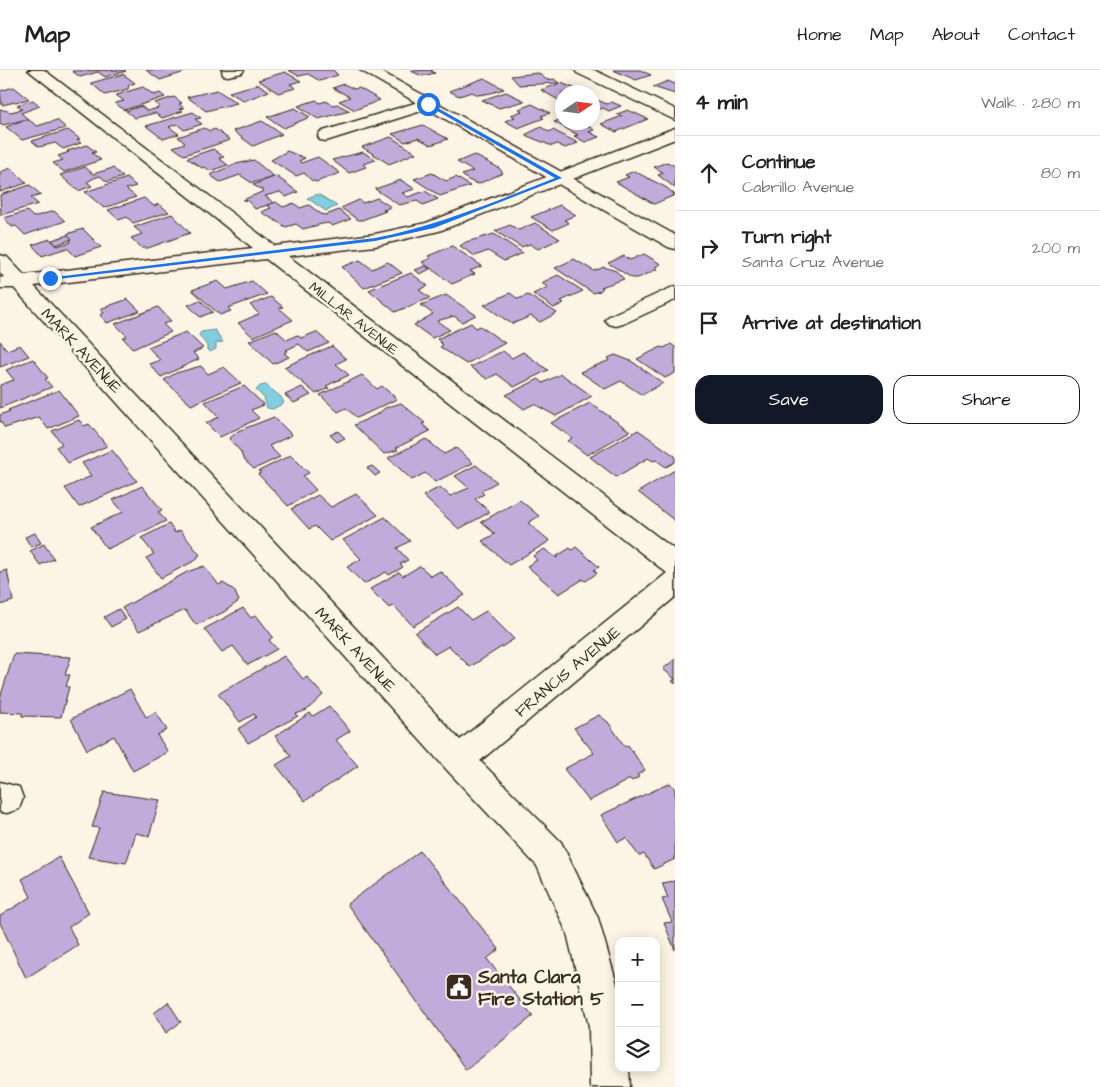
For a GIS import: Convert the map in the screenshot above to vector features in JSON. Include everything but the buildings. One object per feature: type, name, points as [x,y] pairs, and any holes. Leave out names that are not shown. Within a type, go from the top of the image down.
[{"type":"street","name":"MILLAR AVENUE","points":[[35,70],[675,565]]},
{"type":"street","points":[[366,70],[675,243]]},
{"type":"street","points":[[582,70],[675,115]]},
{"type":"street","points":[[326,136],[428,104]]},
{"type":"street","points":[[10,283],[375,240],[406,234],[432,227],[675,133]]},
{"type":"street","name":"MARK AVENUE","points":[[0,261],[10,283],[458,760],[549,854],[585,930],[608,1026],[610,1087]]},
{"type":"street","points":[[616,320],[675,292]]},
{"type":"street","name":"FRANCIS AVENUE","points":[[458,760],[675,581]]},
{"type":"water","points":[[318,194],[337,206],[326,211],[307,198]]},
{"type":"water","points":[[215,330],[223,342],[216,343],[216,349],[210,352],[199,335],[201,332]]},
{"type":"water","points":[[266,385],[281,397],[284,403],[273,409],[267,408],[264,398],[256,390],[260,386]]},
{"type":"place","name":"Santa Clara Fire Station 5","points":[[459,987]]},
{"type":"route","points":[[50,278],[375,240],[406,234],[432,227],[559,178],[428,104]]}]
